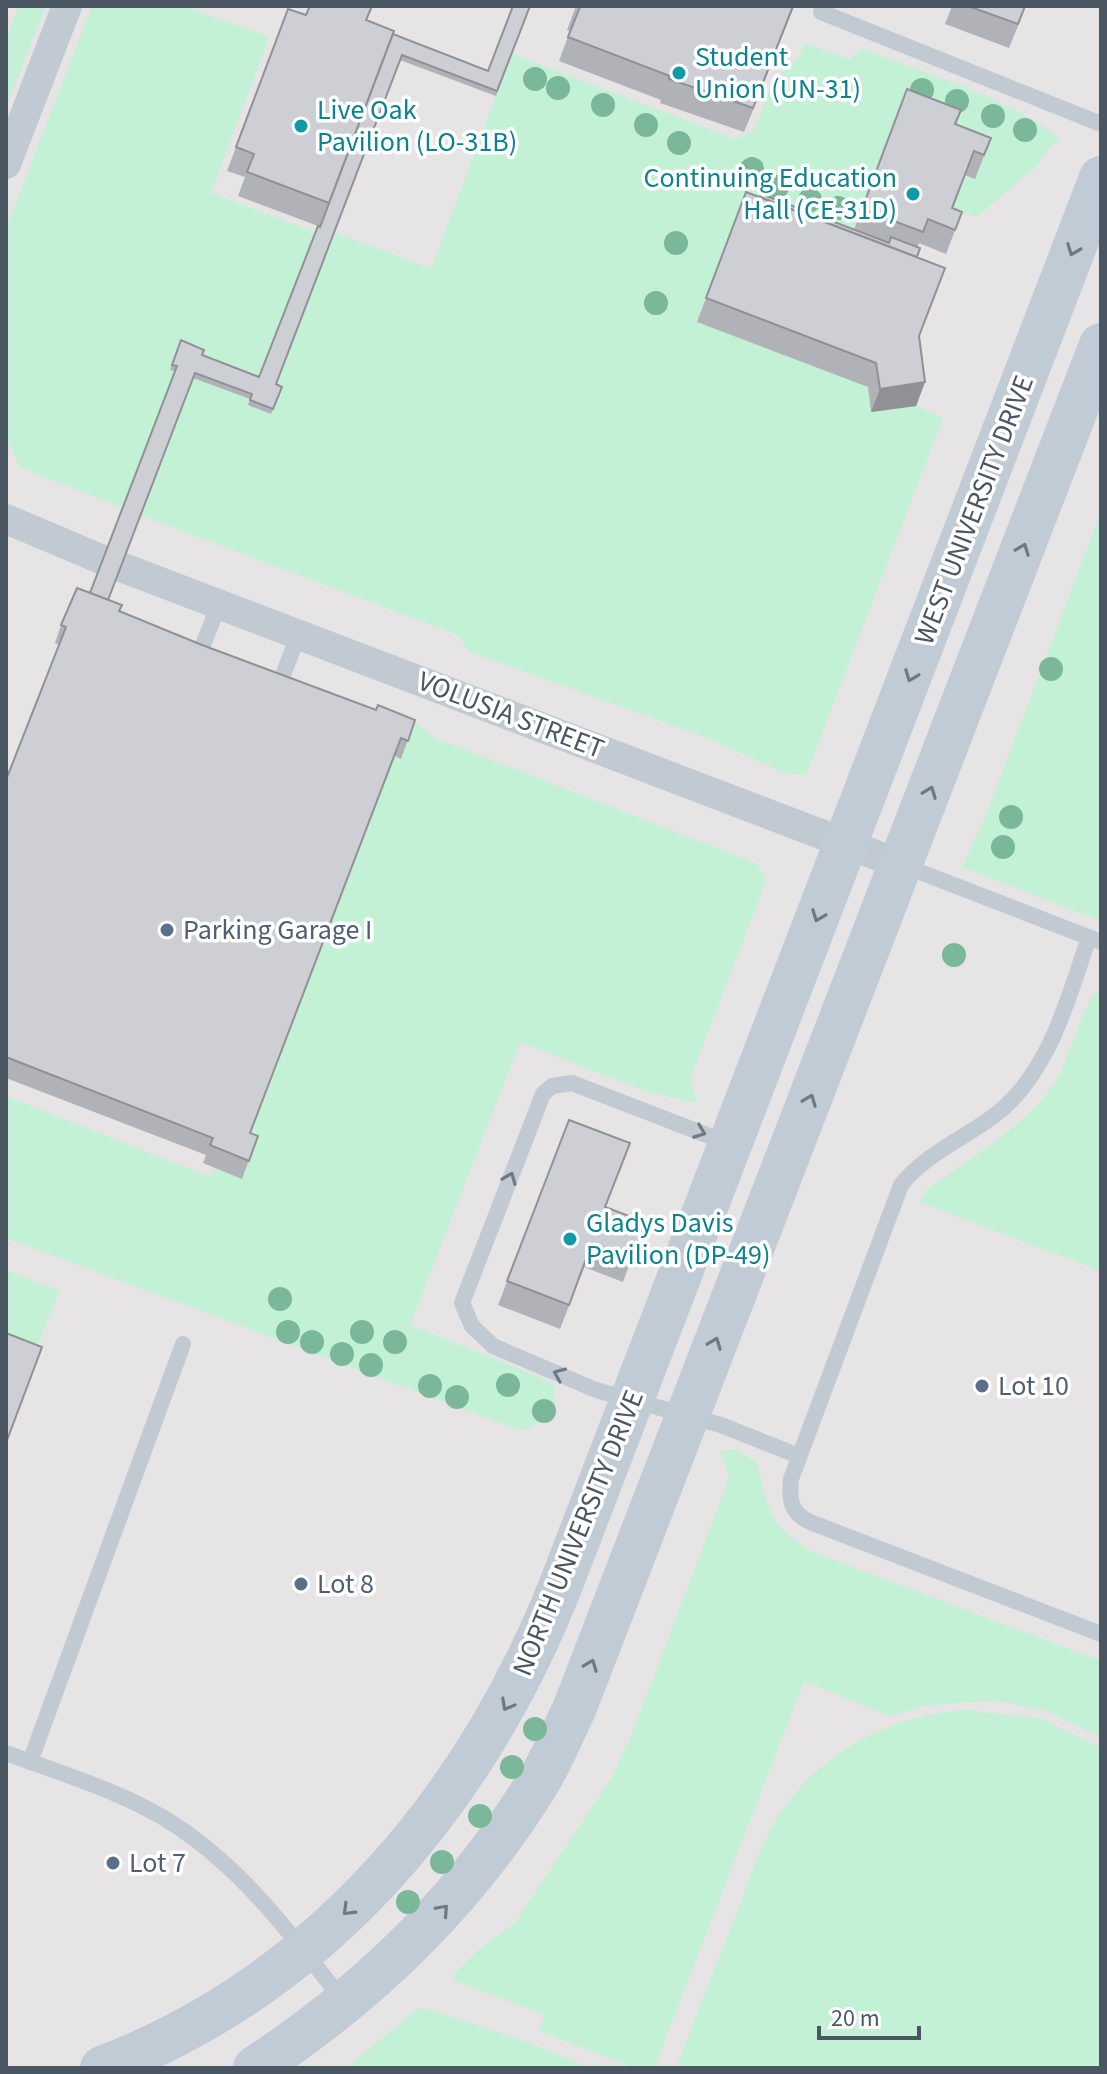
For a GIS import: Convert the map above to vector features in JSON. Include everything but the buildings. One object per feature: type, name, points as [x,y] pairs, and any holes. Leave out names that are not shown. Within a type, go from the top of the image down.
[{"type":"street","points":[[6,164],[67,6]]},
{"type":"street","name":"WEST UNIVERSITY DRIVE","points":[[847,843],[1101,178]]},
{"type":"street","points":[[902,865],[1101,345]]},
{"type":"street","name":"VOLUSIA STREET","points":[[6,519],[298,636],[902,865]]},
{"type":"street","name":"NORTH UNIVERSITY DRIVE","points":[[102,2068],[229,2003],[304,1951],[397,1862],[482,1748],[538,1643],[847,843]]},
{"type":"street","name":"NORTH UNIVERSITY DRIVE","points":[[255,2068],[344,2002],[421,1935],[459,1893],[539,1781],[575,1707],[902,865]]},
{"type":"lane","points":[[821,12],[1101,124]]},
{"type":"lane","points":[[196,662],[219,605]]},
{"type":"lane","points":[[276,693],[298,636]]},
{"type":"lane","points":[[902,865],[1095,940],[1049,1046],[1029,1079],[998,1114],[920,1167],[901,1185],[799,1456],[789,1499],[798,1517],[1101,1634]]},
{"type":"lane","points":[[730,1144],[572,1083],[552,1086],[543,1094],[465,1291],[465,1315],[481,1338],[493,1346],[596,1390],[737,1431],[799,1456]]},
{"type":"lane","points":[[30,1762],[183,1344]]},
{"type":"lane","points":[[6,1753],[143,1806],[177,1826],[265,1904],[344,2002]]},
{"type":"shaded area","points":[[6,6],[1101,6],[1101,2068],[6,2068]]},
{"type":"green space","points":[[19,6],[45,6],[6,108],[6,38]]},
{"type":"green space","points":[[92,6],[183,6],[269,37],[211,193],[315,232],[258,382],[170,369],[175,371],[123,508],[20,467],[6,437],[6,229]]},
{"type":"green space","points":[[805,43],[849,59],[863,49],[940,77],[1015,110],[1060,139],[1046,151],[1037,166],[976,217],[952,208],[965,175],[975,179],[946,148],[868,387],[872,412],[916,406],[943,418],[806,775],[782,772],[716,741],[470,652],[458,635],[140,515],[193,378],[250,399],[249,405],[271,414],[274,389],[334,232],[431,269],[512,54],[735,139],[753,132],[773,81],[799,56]]},
{"type":"green space","points":[[1101,512],[1101,921],[962,867],[985,817]]},
{"type":"green space","points":[[391,715],[419,725],[435,738],[757,864],[766,881],[690,1079],[697,1103],[648,1092],[520,1042],[410,1325],[554,1383],[555,1413],[528,1429],[517,1429],[6,1238],[6,1096],[210,1177],[215,1168],[244,1151],[395,756],[401,758]]},
{"type":"green space","points":[[1101,985],[1101,1271],[919,1202],[928,1189],[1018,1123],[1049,1092],[1087,1007]]},
{"type":"green space","points":[[6,1270],[59,1291],[31,1362],[6,1349]]},
{"type":"green space","points":[[720,1450],[735,1450],[757,1462],[764,1492],[777,1523],[810,1551],[1101,1661],[1101,1737],[1046,1711],[992,1700],[922,1706],[890,1716],[804,1681],[654,2068],[635,2068],[539,2031],[545,2015],[455,1981],[454,1974],[478,1950],[515,1923],[611,1779],[634,1729],[729,1478]]},
{"type":"green space","points":[[968,1710],[1042,1719],[1101,1748],[1101,2068],[676,2068],[758,1857],[776,1820],[793,1796],[812,1775],[858,1741],[911,1719]]},
{"type":"green space","points":[[420,2007],[514,2037],[590,2068],[346,2068]]},
{"type":"place","name":"Student Union (UN-31)","points":[[679,73]]},
{"type":"place","name":"Live Oak Pavilion (LO-31B)","points":[[301,126]]},
{"type":"place","name":"Continuing Education Hall (CE-31D)","points":[[913,194]]},
{"type":"place","name":"Parking Garage I","points":[[167,930]]},
{"type":"place","name":"Gladys Davis Pavilion (DP-49)","points":[[570,1239]]},
{"type":"place","name":"Lot 10","points":[[982,1386]]},
{"type":"place","name":"Lot 8","points":[[301,1584]]},
{"type":"place","name":"Lot 7","points":[[113,1863]]}]
